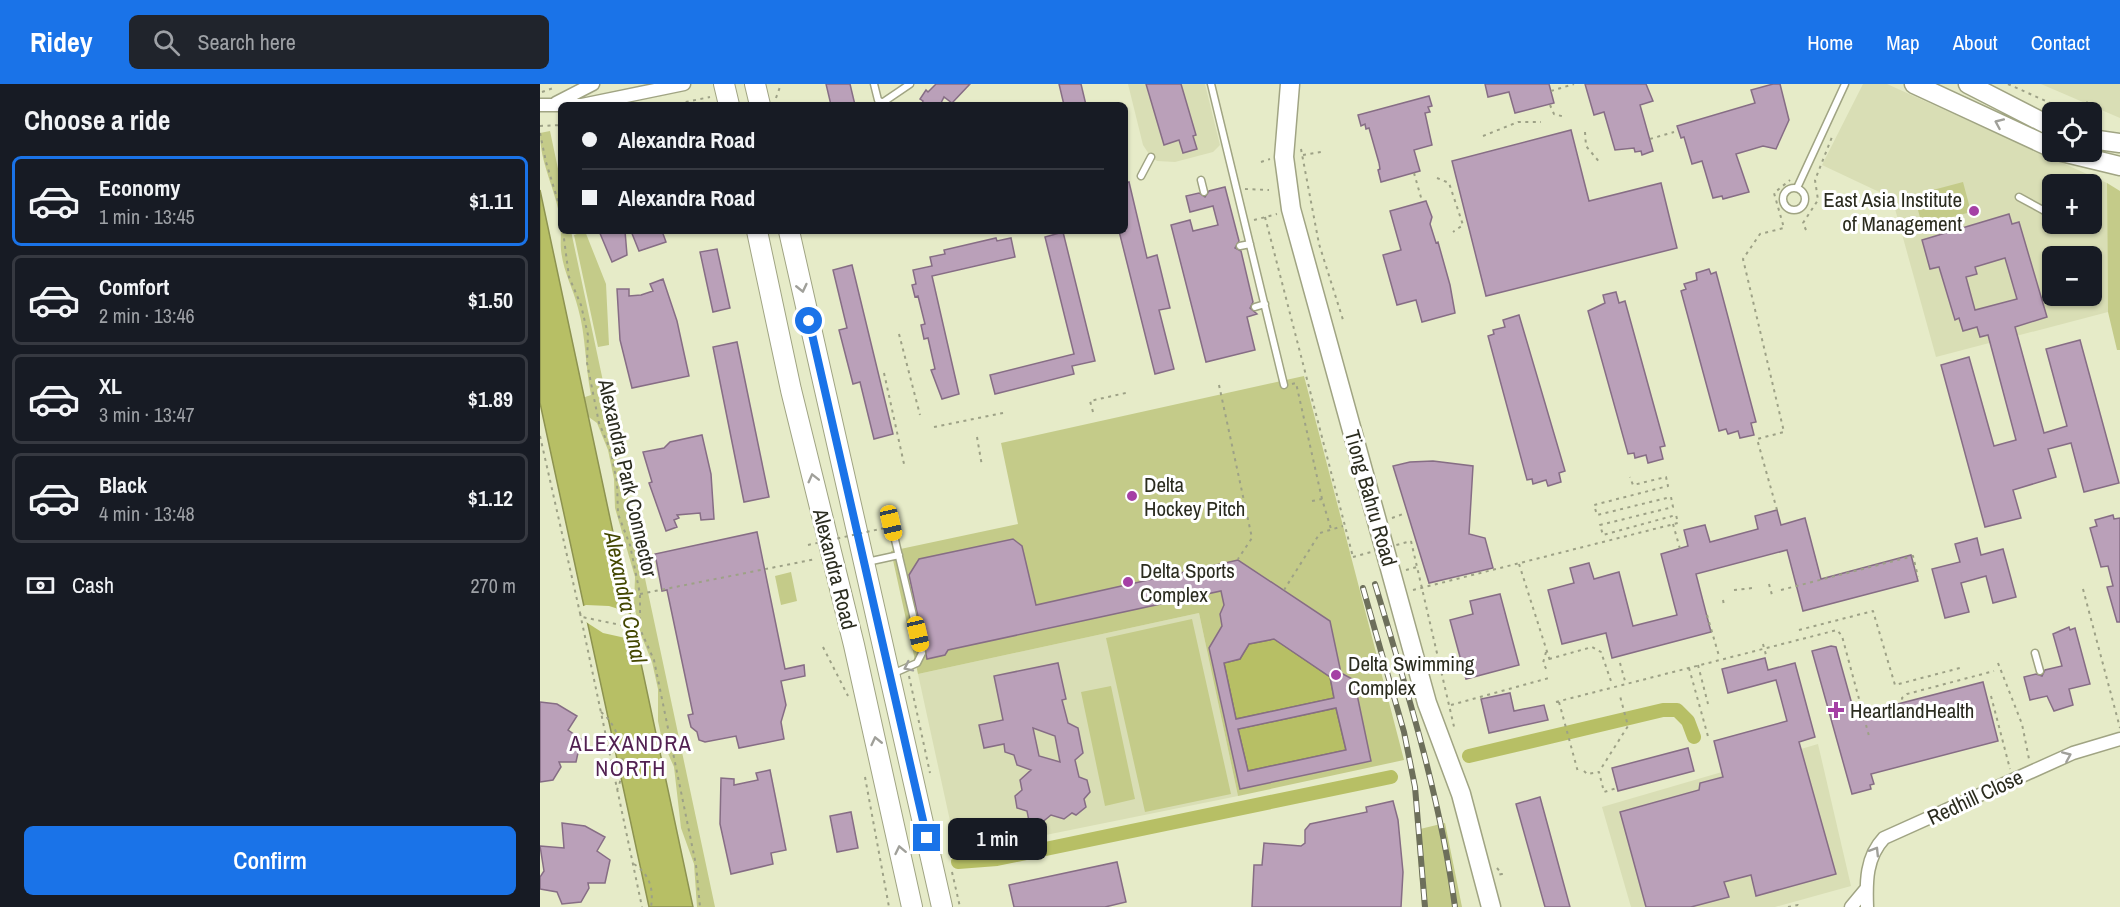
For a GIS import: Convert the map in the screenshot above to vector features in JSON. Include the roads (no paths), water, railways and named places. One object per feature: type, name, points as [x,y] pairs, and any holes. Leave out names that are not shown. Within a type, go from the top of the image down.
[{"type":"main road","points":[[724,84],[728,102]]},
{"type":"main road","points":[[755,84],[759,102]]},
{"type":"main road","points":[[1914,84],[2042,142]]},
{"type":"main road","points":[[1968,84],[2042,122]]},
{"type":"main road","name":"Tiong Bahru Road","points":[[1289,87],[1284,157],[1292,209],[1427,703],[1461,794],[1491,907]]},
{"type":"main road","points":[[2102,141],[2120,143]]},
{"type":"main road","points":[[2102,162],[2120,166]]},
{"type":"main road","name":"Alexandra Road","points":[[758,234],[791,390],[889,798],[911,904]]},
{"type":"main road","name":"Alexandra Road","points":[[790,234],[940,902]]},
{"type":"main road","points":[[911,904],[912,892],[919,883],[930,883],[940,902]]},
{"type":"street","points":[[540,105],[556,103],[593,84]]},
{"type":"street","points":[[597,102],[684,84]]},
{"type":"street","name":"Redhill Close","points":[[1867,907],[1866,889],[1870,859],[1874,848],[1884,838],[2073,753],[2120,739]]},
{"type":"street","points":[[1851,907],[1866,889]]},
{"type":"lane","points":[[874,84],[880,102]]},
{"type":"lane","points":[[885,102],[910,84]]},
{"type":"lane","points":[[1212,84],[1284,386]]},
{"type":"lane","points":[[1797,188],[1845,84]]},
{"type":"lane","points":[[1141,176],[1151,157]]},
{"type":"lane","points":[[1201,180],[1204,192]]},
{"type":"lane","points":[[2019,197],[2042,209]]},
{"type":"lane","points":[[1240,246],[1250,244]]},
{"type":"lane","points":[[1255,306],[1265,304]]},
{"type":"lane","points":[[889,675],[917,663],[922,653],[890,525]]},
{"type":"lane","points":[[864,562],[899,555]]},
{"type":"lane","points":[[2036,653],[2040,671]]},
{"type":"water","name":"Alexandra Canal","points":[[540,190],[693,907],[649,907],[540,403]]},
{"type":"water","points":[[1274,639],[1330,677],[1334,698],[1236,719],[1224,663],[1240,659],[1249,644]]},
{"type":"water","points":[[1336,708],[1346,750],[1248,771],[1238,729]]},
{"type":"waterway","points":[[1469,756],[1663,710],[1677,710],[1688,721],[1694,737]]},
{"type":"waterway","points":[[958,862],[997,859],[1391,777]]},
{"type":"railway","points":[[1375,584],[1432,784],[1455,907]]},
{"type":"railway","points":[[1363,588],[1404,732],[1415,787],[1425,907]]},
{"type":"place","name":"East Asia Institute of Management","points":[[1974,211]]},
{"type":"place","name":"Delta Hockey Pitch","points":[[1132,496]]},
{"type":"place","name":"Delta Sports Complex","points":[[1128,582]]},
{"type":"place","name":"Delta Swimming Complex","points":[[1336,675]]},
{"type":"place","name":"HeartlandHealth","points":[[1836,710]]},
{"type":"district","name":"ALEXANDRA NORTH","points":[[631,756]]}]
